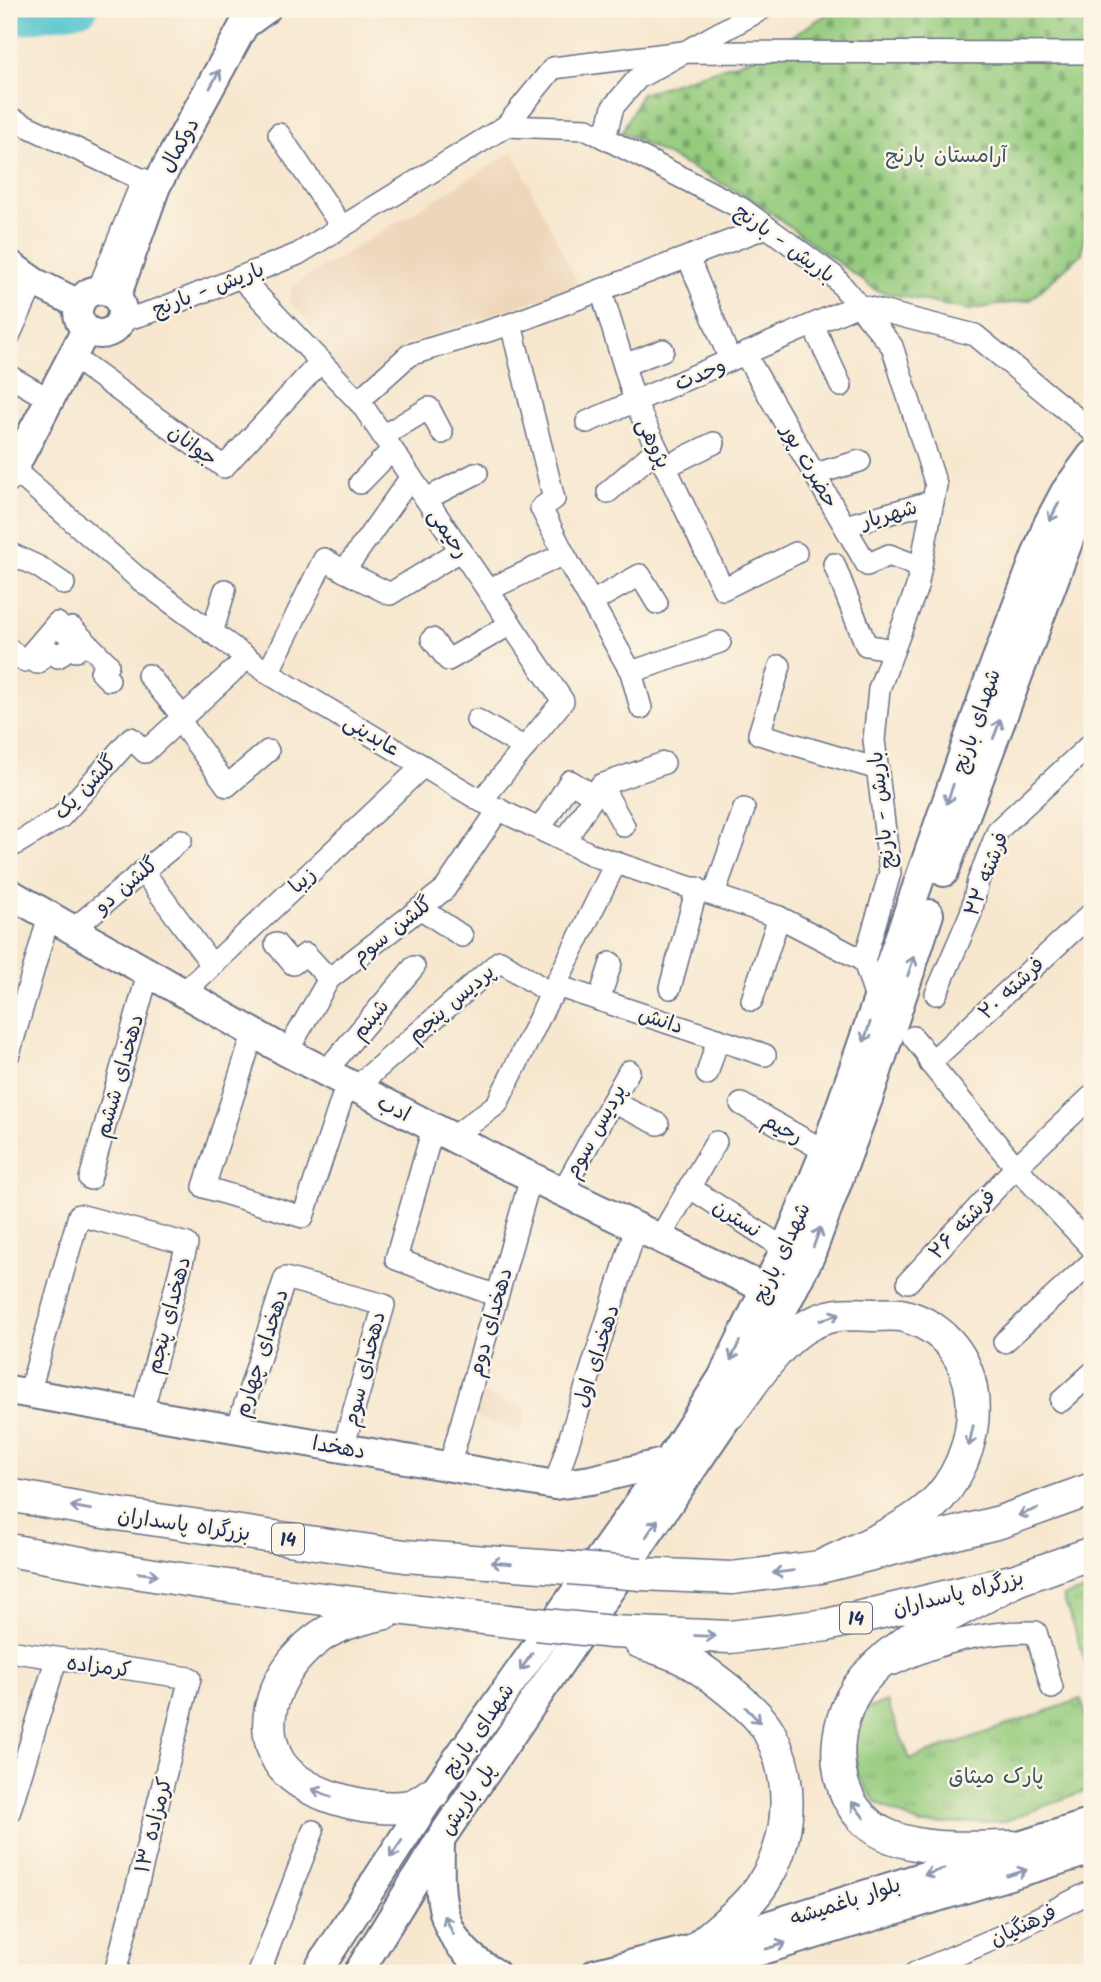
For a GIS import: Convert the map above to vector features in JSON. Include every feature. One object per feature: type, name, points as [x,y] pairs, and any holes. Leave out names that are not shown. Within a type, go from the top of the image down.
[{"type":"highway","points":[[730,1413],[777,1352],[803,1329],[836,1313],[904,1316],[943,1336],[964,1366],[974,1398],[973,1436],[958,1472],[938,1500],[906,1523],[820,1567]]},
{"type":"highway","name":"14","points":[[820,1567],[1000,1522],[1092,1489]]},
{"type":"highway","name":"بزرگراه پاسداران","points":[[9,1495],[103,1512],[405,1556],[641,1574],[732,1578],[820,1567]]},
{"type":"highway","name":"14","points":[[9,1550],[92,1566],[403,1609],[612,1632]]},
{"type":"highway","name":"بزرگراه پاسداران","points":[[612,1632],[730,1637],[827,1625],[1016,1580],[1092,1553]]},
{"type":"highway","points":[[1013,1847],[929,1846],[890,1837],[864,1819],[848,1797],[839,1771],[837,1740],[846,1711],[864,1679],[899,1646],[1016,1580]]},
{"type":"highway","points":[[403,1609],[353,1620],[322,1635],[293,1659],[275,1692],[268,1721],[276,1758],[304,1785],[346,1803],[384,1808],[413,1805],[433,1793]]},
{"type":"highway","points":[[612,1632],[680,1657],[733,1694],[769,1731],[783,1772],[788,1807],[781,1843],[765,1881],[692,1960]]},
{"type":"main road","name":"دوکمال","points":[[11,473],[72,370],[100,313],[150,183],[244,25],[266,9]]},
{"type":"main road","points":[[9,265],[34,282],[100,313]]},
{"type":"main road","name":"شهدای بارنج","points":[[316,1973],[328,1960],[433,1793],[668,1462],[722,1378],[785,1249],[825,1151],[989,680],[1048,524],[1065,492],[1092,455]]},
{"type":"main road","name":"شهدای بارنج","points":[[790,1300],[810,1256],[876,1077],[954,845],[1071,534],[1092,498]]},
{"type":"main road","name":"ادب","points":[[9,893],[286,1052],[531,1177],[764,1290],[790,1300]]},
{"type":"main road","name":"پل باریش","points":[[357,1973],[440,1838],[730,1413],[790,1300]]},
{"type":"main road","name":"دهخدا","points":[[19,1392],[555,1485],[591,1480],[668,1462]]},
{"type":"main road","name":"بلوار باغمیشه","points":[[692,1960],[1013,1847],[1092,1823]]},
{"type":"main road","points":[[440,1838],[439,1900],[450,1929],[463,1948],[495,1973]]},
{"type":"main road","name":"بلوار باغمیشه","points":[[596,1973],[692,1960],[1092,1850]]},
{"type":"street","points":[[605,138],[613,107],[638,78],[762,9]]},
{"type":"street","points":[[506,126],[553,68],[683,52],[1092,53]]},
{"type":"street","points":[[12,119],[150,183]]},
{"type":"street","name":"باریش - بارنج","points":[[100,313],[240,277],[298,254],[506,126],[587,130],[605,138],[741,208],[834,276],[892,346],[936,485],[917,587],[879,689],[874,740],[890,873],[864,961]]},
{"type":"street","points":[[279,134],[342,227]]},
{"type":"street","points":[[358,401],[409,355],[511,324],[767,227]]},
{"type":"street","name":"حضرت پور","points":[[688,257],[738,357],[815,474],[867,565],[889,555],[920,567]]},
{"type":"street","name":"رحیمی","points":[[240,277],[358,401],[564,701],[525,748],[490,805]]},
{"type":"street","points":[[9,336],[34,282]]},
{"type":"street","name":"پژوهی","points":[[601,289],[635,402],[723,589],[796,552]]},
{"type":"street","points":[[858,305],[975,335],[1092,432]]},
{"type":"street","name":"وحدت","points":[[587,422],[858,305]]},
{"type":"street","points":[[511,324],[554,499],[541,508],[631,671],[641,708]]},
{"type":"street","points":[[813,324],[841,386]]},
{"type":"street","points":[[624,365],[663,350]]},
{"type":"street","name":"جوانان","points":[[72,370],[224,467],[321,361]]},
{"type":"street","points":[[9,376],[40,394]]},
{"type":"street","points":[[360,482],[388,443],[429,408],[442,433]]},
{"type":"street","points":[[608,492],[661,458],[714,443]]},
{"type":"street","points":[[815,474],[860,461]]},
{"type":"street","points":[[426,499],[477,472]]},
{"type":"street","name":"عابدینی","points":[[11,473],[139,579],[268,673],[490,805],[565,841],[617,862],[779,917],[864,961]]},
{"type":"street","points":[[344,570],[411,477]]},
{"type":"street","name":"شهریار","points":[[845,526],[933,501]]},
{"type":"street","points":[[268,673],[324,559],[390,594],[461,550]]},
{"type":"street","points":[[9,553],[39,567],[64,584]]},
{"type":"street","points":[[488,590],[564,554]]},
{"type":"street","points":[[834,565],[866,645],[893,650]]},
{"type":"street","points":[[592,602],[640,575],[657,603]]},
{"type":"street","points":[[212,633],[225,590]]},
{"type":"street","points":[[9,649],[24,661],[57,623],[64,631],[72,628],[107,664],[101,672],[109,680]]},
{"type":"street","points":[[432,639],[448,660],[511,624]]},
{"type":"street","points":[[631,671],[720,642]]},
{"type":"street","points":[[29,656],[37,663],[49,650],[58,657],[71,646],[76,651]]},
{"type":"street","name":"گلشن یک","points":[[9,848],[61,817],[131,738],[145,752],[247,658]]},
{"type":"street","points":[[780,666],[759,734],[878,769]]},
{"type":"street","points":[[148,675],[226,786],[268,751]]},
{"type":"street","points":[[477,720],[525,748]]},
{"type":"street","name":"۲۲ فرشته","points":[[936,994],[971,914],[978,881],[998,830],[1092,743]]},
{"type":"street","points":[[565,841],[597,790],[664,763]]},
{"type":"street","name":"زیبا","points":[[182,994],[422,766]]},
{"type":"street","points":[[540,829],[570,781],[597,790],[624,826]]},
{"type":"street","name":"گلشن سوم","points":[[286,1052],[330,979],[445,889],[490,805]]},
{"type":"street","points":[[670,988],[705,891],[744,809]]},
{"type":"street","name":"گلشن دو","points":[[61,923],[143,871],[181,840]]},
{"type":"street","points":[[498,1296],[396,1259],[442,1133],[497,1104],[617,862]]},
{"type":"street","points":[[143,871],[212,965]]},
{"type":"street","points":[[420,908],[463,936]]},
{"type":"street","name":"۲۰ فرشته","points":[[930,1063],[1092,912]]},
{"type":"street","points":[[752,1000],[779,917]]},
{"type":"street","points":[[9,1054],[61,923]]},
{"type":"street","points":[[276,944],[293,964],[306,954],[330,979]]},
{"type":"street","name":"پردیس پنجم","points":[[343,1081],[500,961],[555,990]]},
{"type":"street","points":[[864,961],[877,1002]]},
{"type":"street","points":[[599,1000],[611,963]]},
{"type":"street","name":"شبنم","points":[[343,1081],[414,967]]},
{"type":"street","name":"دهخدای ششم","points":[[90,1179],[148,974]]},
{"type":"street","name":"دانش","points":[[555,990],[599,1000],[765,1055]]},
{"type":"street","points":[[253,1034],[204,1187],[303,1217],[343,1081]]},
{"type":"street","points":[[913,1037],[926,1053],[930,1063],[1016,1167],[1092,1248]]},
{"type":"street","points":[[707,1074],[718,1039]]},
{"type":"street","name":"پردیس سوم","points":[[562,1192],[629,1071]]},
{"type":"street","name":"۲۶ فرشته","points":[[908,1282],[1016,1167],[1092,1096]]},
{"type":"street","points":[[612,1102],[658,1124]]},
{"type":"street","name":"رحیم","points":[[741,1104],[825,1151]]},
{"type":"street","name":"دهخدای اول","points":[[555,1485],[648,1234],[689,1187],[716,1142]]},
{"type":"street","name":"دهخدای دوم","points":[[449,1467],[531,1177]]},
{"type":"street","name":"نسترن","points":[[689,1187],[785,1249]]},
{"type":"street","name":"دهخدای پنجم","points":[[19,1392],[79,1215],[187,1244],[142,1413]]},
{"type":"street","points":[[1004,1342],[1092,1262]]},
{"type":"street","name":"دهخدای چهارم","points":[[237,1429],[285,1278]]},
{"type":"street","name":"دهخدای سوم","points":[[285,1278],[384,1305],[343,1448]]},
{"type":"street","points":[[1061,1401],[1092,1373]]},
{"type":"street","points":[[864,1679],[924,1650],[995,1631],[1036,1632],[1052,1688]]},
{"type":"street","name":"کرمزاده","points":[[9,1651],[190,1678]]},
{"type":"street","points":[[9,1813],[56,1660]]},
{"type":"street","name":"کرمزاده ۱۳","points":[[115,1973],[190,1678]]},
{"type":"street","points":[[259,1973],[313,1831]]},
{"type":"street","name":"فرهنگیان","points":[[915,1973],[1008,1933],[1092,1891]]},
{"type":"shaded area","points":[[513,152],[579,285],[403,346],[358,395],[321,356],[317,334],[290,301],[292,286]]},
{"type":"shaded area","points":[[479,1393],[527,1408],[519,1432],[472,1416]]},
{"type":"green space","name":"آرامستان بارنج","points":[[835,9],[1092,9],[1092,175],[1082,253],[1030,300],[968,310],[877,291],[752,199],[622,132],[641,94],[764,54]]},
{"type":"green space","points":[[1092,1589],[1092,1682],[1063,1596]]},
{"type":"green space","name":"پارک میثاق","points":[[1081,1699],[1092,1737],[1092,1788],[1005,1821],[921,1825],[875,1802],[857,1773],[853,1726],[857,1711],[887,1702],[910,1759]]},
{"type":"waterway","points":[[9,22],[83,9]]}]
